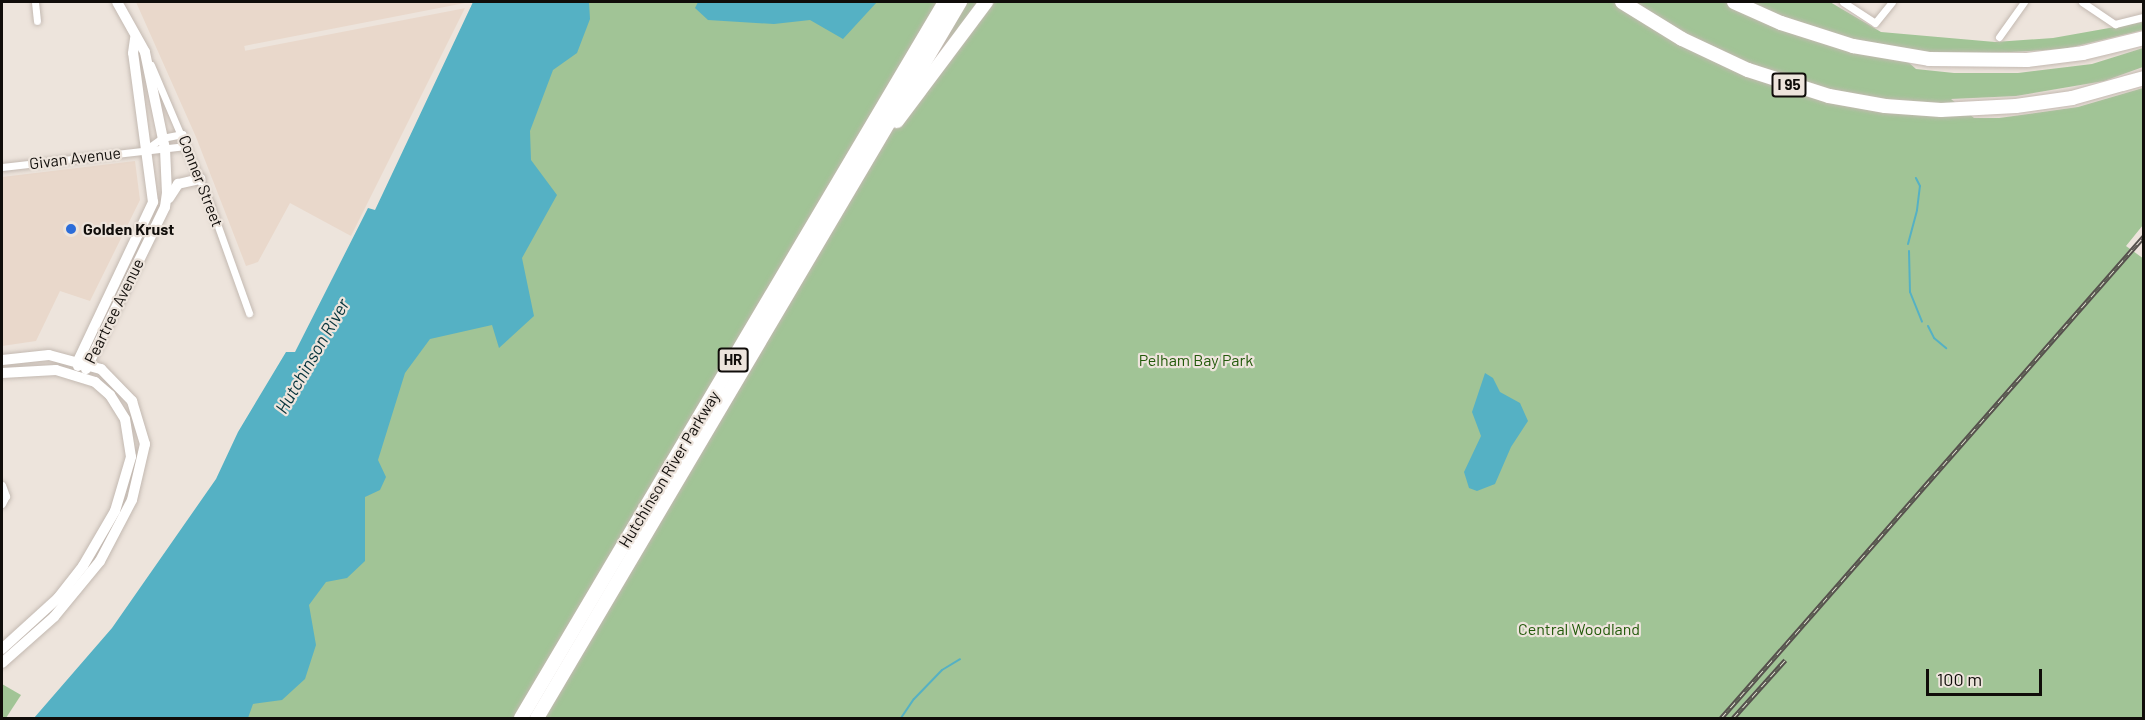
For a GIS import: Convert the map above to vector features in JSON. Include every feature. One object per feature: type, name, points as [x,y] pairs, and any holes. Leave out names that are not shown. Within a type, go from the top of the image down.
[{"type":"highway","name":"Hutchinson River Parkway","points":[[521,718],[945,2]]},
{"type":"highway","name":"Hutchinson River Parkway","points":[[537,718],[960,2]]},
{"type":"highway","points":[[883,135],[908,111],[986,2]]},
{"type":"highway","name":"I 95","points":[[1622,2],[1682,39],[1748,70],[1829,96],[1885,106],[1941,110],[2016,106],[2086,95],[2144,78]]},
{"type":"highway","points":[[1734,2],[1781,23],[1853,46],[1929,60],[2034,59],[2144,38]]},
{"type":"main road","name":"Conner Street","points":[[117,2],[135,38],[145,52],[164,144]]},
{"type":"main road","name":"Conner Street","points":[[135,38],[133,53],[148,148]]},
{"type":"main road","name":"Peartree Avenue","points":[[80,375],[90,365],[165,207],[168,179],[164,144]]},
{"type":"main road","name":"Peartree Avenue","points":[[80,375],[78,361],[149,213],[154,189],[148,148]]},
{"type":"main road","points":[[165,207],[178,184],[200,179]]},
{"type":"main road","points":[[2,360],[49,355],[90,365],[113,378],[139,415],[144,444],[138,482],[113,539],[82,586],[54,617],[2,663]]},
{"type":"main road","points":[[2,374],[45,369],[80,375],[102,387],[122,413],[130,437],[129,472],[115,511],[83,566],[57,598],[2,649]]},
{"type":"street","points":[[35,2],[37,21]]},
{"type":"street","points":[[1843,2],[1875,23],[1892,2]]},
{"type":"street","points":[[1999,37],[2024,2]]},
{"type":"street","points":[[2082,2],[2115,24],[2144,17]]},
{"type":"street","name":"Conner Street","points":[[145,52],[183,134],[249,313]]},
{"type":"street","name":"Givan Avenue","points":[[2,167],[148,148],[164,144],[183,134]]},
{"type":"street","name":"Givan Avenue","points":[[164,144],[186,146]]},
{"type":"street","points":[[2,485],[6,496],[2,504]]},
{"type":"shaded area","points":[[136,2],[468,2],[351,236],[290,203],[258,262],[246,266],[196,137]]},
{"type":"shaded area","points":[[135,161],[140,200],[90,301],[60,291],[36,341],[2,346],[2,177]]},
{"type":"green space","name":"Pelham Bay Park","points":[[550,2],[1830,2],[1881,32],[1995,42],[2053,38],[2143,22],[2143,30],[2064,49],[1954,55],[1892,48],[1916,69],[1954,73],[2018,73],[2092,64],[2143,48],[2143,67],[2104,81],[2016,96],[1951,99],[1974,118],[1999,118],[2078,107],[2143,88],[2143,225],[2126,246],[2144,259],[2143,718],[209,718]]},
{"type":"green space","points":[[2,684],[21,695],[6,718],[2,718]]},
{"type":"water","name":"Hutchinson River","points":[[473,2],[589,2],[590,19],[577,53],[553,70],[530,131],[531,160],[557,195],[522,258],[534,316],[499,348],[492,325],[430,339],[405,373],[378,460],[386,477],[380,490],[365,497],[365,561],[347,578],[326,582],[309,605],[316,645],[305,679],[282,700],[253,704],[248,718],[34,718],[112,628],[216,479],[238,432],[286,352],[295,352],[368,208],[375,210]]},
{"type":"water","points":[[698,2],[877,2],[843,39],[810,20],[774,24],[708,20],[695,8]]},
{"type":"water","points":[[1485,373],[1493,378],[1500,392],[1520,403],[1528,421],[1511,447],[1495,484],[1477,491],[1469,488],[1464,472],[1481,436],[1472,412]]},
{"type":"pier","points":[[470,2],[471,7],[245,51],[244,46]]},
{"type":"waterway","points":[[1908,244],[1917,210],[1920,186],[1916,178]]},
{"type":"waterway","points":[[1909,251],[1910,292],[1922,322]]},
{"type":"waterway","points":[[1928,326],[1934,338],[1946,348]]},
{"type":"waterway","points":[[901,718],[914,699],[942,670],[960,659]]},
{"type":"railway","points":[[1721,718],[2144,236]]},
{"type":"railway","points":[[1733,718],[1785,660]]},
{"type":"place","name":"Golden Krust","points":[[71,229]]},
{"type":"park label","name":"Central Woodland","points":[[1579,629]]}]
